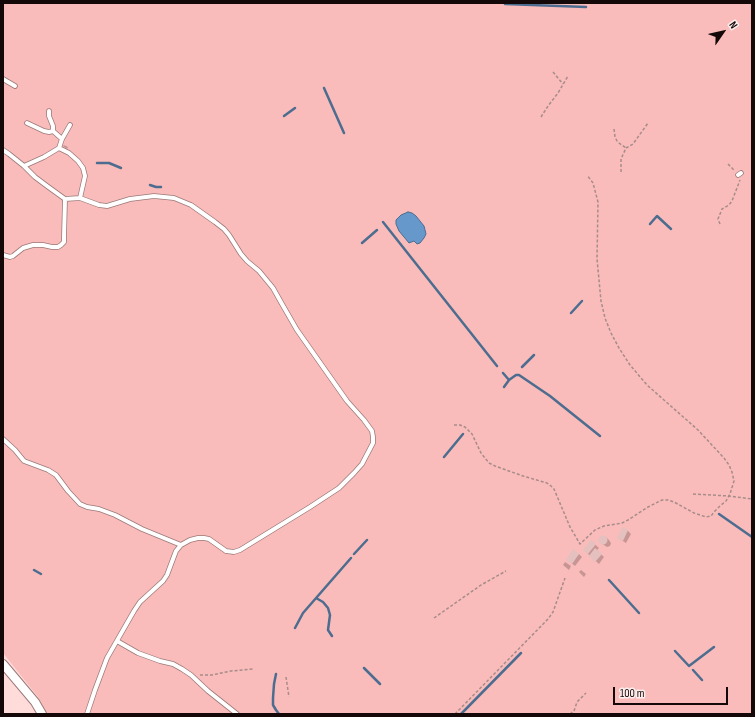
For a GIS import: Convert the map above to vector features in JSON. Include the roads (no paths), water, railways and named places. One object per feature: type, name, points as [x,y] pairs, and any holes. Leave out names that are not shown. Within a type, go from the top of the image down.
[{"type":"street","points":[[3,664],[35,702],[42,714]]},
{"type":"lane","points":[[3,79],[15,86]]},
{"type":"lane","points":[[49,111],[53,131],[62,139]]},
{"type":"lane","points":[[27,123],[44,131],[53,131]]},
{"type":"lane","points":[[24,166],[59,148],[70,125]]},
{"type":"lane","points":[[59,148],[69,153],[83,168],[85,176],[80,198]]},
{"type":"lane","points":[[3,150],[24,166],[35,177],[65,199],[80,198],[99,205],[107,206],[130,199],[154,196],[174,198],[191,205],[216,222],[229,235],[244,258],[259,271],[273,288],[297,330],[347,401],[372,431],[373,437],[373,443],[362,464],[339,488],[240,550],[234,552],[226,551],[204,538],[194,539],[181,544],[176,551],[167,575],[163,581],[140,602],[134,610],[107,658],[87,714]]},
{"type":"lane","points":[[3,255],[10,257],[13,256],[23,248],[33,245],[58,247],[61,245],[64,242],[65,199]]},
{"type":"lane","points":[[3,439],[24,461],[48,470],[56,475],[80,504],[115,515],[142,529],[181,544]]},
{"type":"lane","points":[[117,641],[138,653],[173,664],[185,671],[237,714]]},
{"type":"water","points":[[408,212],[416,216],[424,226],[426,234],[420,243],[417,244],[414,241],[409,243],[399,231],[396,224],[396,220],[401,215]]},
{"type":"waterway","points":[[505,4],[586,7]]},
{"type":"waterway","points":[[324,88],[344,133]]},
{"type":"waterway","points":[[284,116],[295,108]]},
{"type":"waterway","points":[[97,163],[109,163],[121,168]]},
{"type":"waterway","points":[[150,185],[161,187]]},
{"type":"waterway","points":[[650,224],[657,216],[671,229]]},
{"type":"waterway","points":[[383,222],[497,366]]},
{"type":"waterway","points":[[362,243],[377,230]]},
{"type":"waterway","points":[[571,313],[582,301]]},
{"type":"waterway","points":[[522,367],[534,355]]},
{"type":"waterway","points":[[503,373],[509,380]]},
{"type":"waterway","points":[[504,387],[509,380],[516,375],[519,375],[550,396],[600,436]]},
{"type":"waterway","points":[[444,457],[463,434]]},
{"type":"waterway","points":[[719,514],[752,537]]},
{"type":"waterway","points":[[354,554],[367,540]]},
{"type":"waterway","points":[[295,628],[303,613],[351,558]]},
{"type":"waterway","points":[[34,570],[41,574]]},
{"type":"waterway","points":[[609,580],[639,613]]},
{"type":"waterway","points":[[316,598],[323,602],[328,608],[330,615],[328,630],[332,636]]},
{"type":"waterway","points":[[675,651],[689,666],[714,647]]},
{"type":"waterway","points":[[461,714],[521,653]]},
{"type":"waterway","points":[[364,668],[380,684]]},
{"type":"waterway","points":[[693,670],[702,680]]},
{"type":"waterway","points":[[276,674],[273,705],[279,714]]}]
